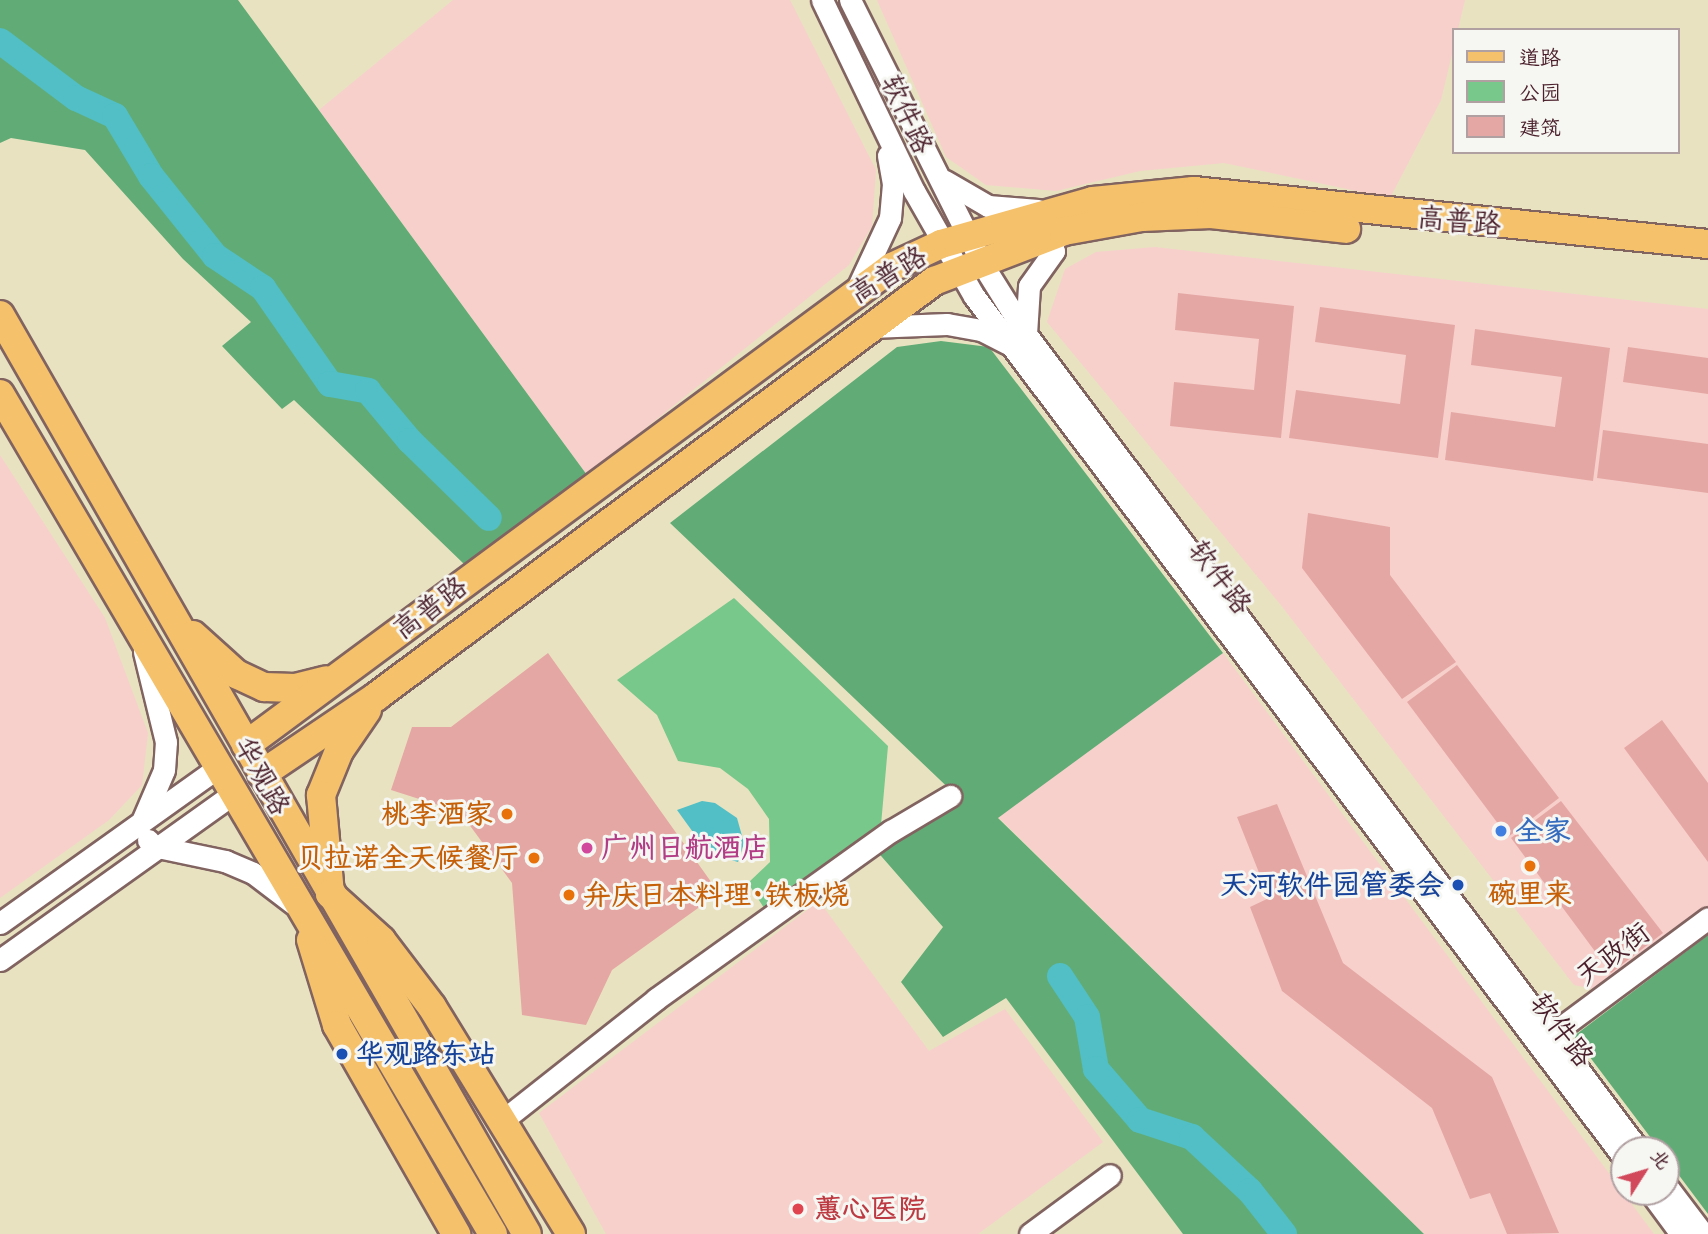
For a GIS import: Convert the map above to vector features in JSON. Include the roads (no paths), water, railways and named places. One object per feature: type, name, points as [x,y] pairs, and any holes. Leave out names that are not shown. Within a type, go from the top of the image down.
[{"type":"main road","name":"高普路","points":[[262,774],[377,696],[909,296],[969,256],[1128,195],[1225,192],[1348,211],[1708,244]]},
{"type":"main road","name":"高普路","points":[[1059,221],[1211,214],[1708,264]]},
{"type":"main road","name":"高普路","points":[[246,745],[813,324],[913,254],[941,244],[969,256]]},
{"type":"main road","name":"华观路","points":[[0,315],[527,1234]]},
{"type":"main road","name":"华观路","points":[[0,394],[493,1234]]},
{"type":"main road","points":[[171,613],[236,674],[264,687],[309,685],[347,670]]},
{"type":"main road","points":[[170,683],[200,664]]},
{"type":"main road","points":[[377,696],[339,751],[321,795],[330,894],[401,964],[503,1120],[570,1234]]},
{"type":"main road","points":[[305,913],[319,977],[337,1026],[456,1234]]},
{"type":"street","name":"软件路","points":[[822,0],[885,135],[941,244]]},
{"type":"street","name":"软件路","points":[[850,0],[942,178],[969,256],[1018,339],[1610,1139]]},
{"type":"street","points":[[854,294],[890,218],[893,184],[885,135]]},
{"type":"street","points":[[869,327],[968,326],[1018,339],[1029,286],[1054,251],[1049,245],[1059,221],[988,206],[954,190],[942,178]]},
{"type":"street","points":[[813,324],[835,352]]},
{"type":"street","name":"软件路","points":[[1018,339],[1628,1136]]},
{"type":"street","points":[[139,629],[166,742],[164,770],[139,822]]},
{"type":"street","points":[[318,690],[342,720]]},
{"type":"street","points":[[0,923],[219,767]]},
{"type":"street","points":[[0,960],[153,846],[234,793]]},
{"type":"street","points":[[503,1120],[656,999],[891,831],[950,796]]},
{"type":"street","points":[[139,822],[153,846],[225,861],[253,873],[305,913]]},
{"type":"street","name":"天政街","points":[[1552,1034],[1708,918]]},
{"type":"street","points":[[1030,1234],[1110,1175]]},
{"type":"street","points":[[1680,1204],[1703,1234]]},
{"type":"street","points":[[1660,1206],[1681,1234]]},
{"type":"water","points":[[702,801],[715,803],[737,818],[744,843],[738,862],[708,853],[677,810]]},
{"type":"waterway","points":[[0,41],[76,98],[115,116],[151,176],[215,256],[263,288],[330,384],[368,391],[410,441],[489,518]]},
{"type":"waterway","points":[[1060,976],[1087,1017],[1096,1069],[1140,1120],[1192,1137],[1250,1191],[1284,1234]]},
{"type":"place","name":"桃李酒家","points":[[507,814]]},
{"type":"place","name":"全家","points":[[1501,831]]},
{"type":"place","name":"广州日航酒店","points":[[587,848]]},
{"type":"place","name":"贝拉诺全天候餐厅","points":[[534,858]]},
{"type":"place","name":"碗里来","points":[[1530,866]]},
{"type":"place","name":"天河软件园管委会","points":[[1458,885]]},
{"type":"place","name":"弁庆日本料理･铁板烧","points":[[569,895]]},
{"type":"place","name":"华观路东站","points":[[342,1054]]},
{"type":"place","name":"蕙心医院","points":[[798,1209]]}]
